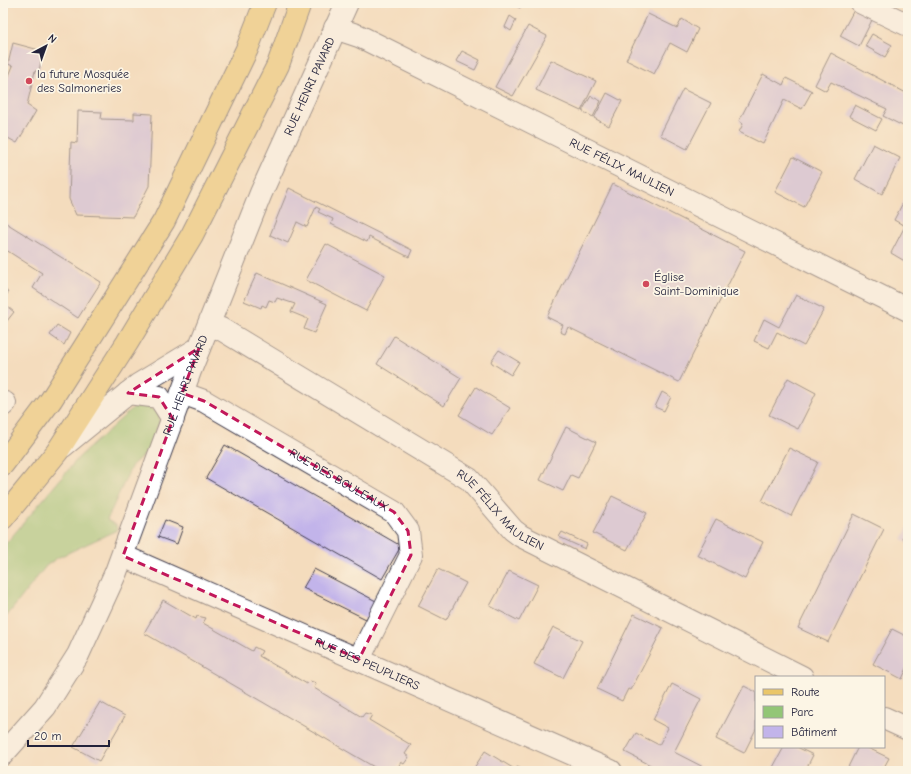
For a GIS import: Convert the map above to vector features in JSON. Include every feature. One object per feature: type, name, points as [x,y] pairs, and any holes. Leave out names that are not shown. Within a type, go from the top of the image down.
[{"type":"main road","points":[[3,464],[51,400],[164,221],[247,49],[265,3]]},
{"type":"main road","points":[[3,518],[57,452],[128,343],[192,235],[278,64],[300,3]]},
{"type":"street","name":"RUE HENRI PAVARD","points":[[3,754],[45,707],[74,661],[123,556],[172,418],[260,193],[347,3]]},
{"type":"street","points":[[862,3],[908,25]]},
{"type":"street","name":"RUE FÉLIX MAULIEN","points":[[335,28],[360,36],[908,310]]},
{"type":"street","name":"RUE FÉLIX MAULIEN","points":[[209,325],[226,332],[469,479],[513,530],[521,536],[800,676]]},
{"type":"street","points":[[57,452],[138,385],[199,348]]},
{"type":"street","points":[[128,393],[159,397],[172,418]]},
{"type":"street","name":"RUE DES BOULEAUX","points":[[182,393],[204,401],[394,512],[408,531],[411,555],[358,659]]},
{"type":"street","name":"RUE DES PEUPLIERS","points":[[123,556],[611,771]]},
{"type":"street","points":[[885,718],[908,729]]},
{"type":"highlighted area","points":[[199,348],[182,393],[204,401],[394,512],[408,531],[411,555],[359,659],[123,556],[173,419],[159,397],[128,393]]},
{"type":"green space","points":[[147,406],[159,414],[159,423],[147,452],[132,465],[107,520],[116,525],[117,530],[57,558],[46,566],[3,621],[3,547],[79,457],[134,407]]},
{"type":"building","points":[[510,3],[522,3],[520,8]]},
{"type":"building","points":[[855,8],[873,18],[859,46],[840,36]]},
{"type":"building","points":[[648,14],[677,28],[682,19],[698,29],[687,52],[670,43],[654,74],[626,60]]},
{"type":"building","points":[[510,16],[516,20],[511,31],[505,27]]},
{"type":"building","points":[[528,26],[547,36],[513,96],[495,87]]},
{"type":"building","points":[[872,34],[892,45],[885,57],[865,46]]},
{"type":"building","points":[[13,43],[43,51],[39,71],[35,71],[27,105],[36,111],[17,143],[8,138],[3,143],[3,90],[13,66],[8,64]]},
{"type":"building","points":[[462,51],[480,60],[475,70],[456,61]]},
{"type":"building","points":[[831,53],[908,94],[908,114],[903,126],[883,116],[887,109],[831,82],[826,91],[815,85]]},
{"type":"building","points":[[551,60],[596,81],[581,111],[536,90]]},
{"type":"building","points":[[763,74],[783,85],[786,78],[812,91],[802,109],[784,100],[763,144],[739,132],[743,124],[739,121]]},
{"type":"building","points":[[683,89],[711,103],[687,149],[660,135]]},
{"type":"building","points":[[607,93],[622,101],[609,126],[594,118]]},
{"type":"building","points":[[591,96],[601,101],[593,117],[582,111]]},
{"type":"building","points":[[855,105],[882,119],[876,130],[849,116]]},
{"type":"building","points":[[78,111],[102,112],[101,119],[134,120],[134,113],[152,114],[149,186],[133,217],[76,215],[69,199],[71,142],[77,143]]},
{"type":"building","points":[[873,144],[900,158],[882,194],[855,179]]},
{"type":"building","points":[[793,157],[822,172],[804,207],[775,192]]},
{"type":"building","name":"Église Saint-Dominique","points":[[613,184],[745,251],[679,382],[568,327],[565,334],[560,332],[563,325],[547,317]]},
{"type":"building","points":[[289,188],[412,250],[409,257],[369,237],[367,242],[331,224],[333,219],[318,212],[320,209],[316,207],[307,227],[297,222],[288,243],[270,235]]},
{"type":"building","points":[[908,193],[908,263],[891,253],[905,226],[894,220]]},
{"type":"building","points":[[3,221],[101,282],[78,318],[33,288],[42,273],[3,248]]},
{"type":"building","points":[[326,244],[385,275],[366,311],[306,280]]},
{"type":"building","points":[[257,273],[327,304],[314,333],[304,329],[308,319],[291,312],[295,304],[277,298],[275,302],[269,300],[266,307],[262,305],[261,308],[244,301]]},
{"type":"building","points":[[6,290],[8,293],[3,299],[3,293]]},
{"type":"building","points":[[796,295],[824,309],[804,346],[777,332],[769,348],[754,341],[764,319],[779,327]]},
{"type":"building","points":[[3,303],[14,312],[3,326]]},
{"type":"building","points":[[57,325],[70,333],[64,345],[50,335]]},
{"type":"building","points":[[394,336],[461,378],[444,406],[377,364]]},
{"type":"building","points":[[499,350],[519,362],[511,375],[491,361]]},
{"type":"building","points":[[788,378],[816,393],[798,429],[769,415]]},
{"type":"building","points":[[476,387],[510,408],[492,435],[459,415]]},
{"type":"building","points":[[662,392],[671,397],[664,411],[655,407]]},
{"type":"building","points":[[566,427],[596,442],[578,478],[571,475],[563,491],[540,480]]},
{"type":"building","points":[[225,445],[401,546],[382,579],[206,478]]},
{"type":"building","points":[[789,448],[818,462],[791,516],[762,501]]},
{"type":"building","points":[[612,496],[647,513],[627,550],[593,533]]},
{"type":"building","points":[[854,514],[884,529],[828,642],[798,628]]},
{"type":"building","points":[[716,519],[763,542],[745,579],[697,555]]},
{"type":"building","points":[[165,520],[183,527],[177,544],[158,537]]},
{"type":"building","points":[[908,527],[908,542],[902,539]]},
{"type":"building","points":[[562,532],[587,544],[585,549],[559,537]]},
{"type":"building","points":[[314,569],[376,601],[366,619],[303,588]]},
{"type":"building","points":[[438,569],[466,583],[446,620],[418,606]]},
{"type":"building","points":[[509,571],[538,585],[519,621],[490,606]]},
{"type":"building","points":[[163,600],[196,619],[197,616],[206,618],[203,623],[252,651],[254,647],[262,651],[259,656],[307,684],[310,681],[316,683],[314,688],[362,717],[365,713],[372,715],[369,720],[411,745],[405,754],[409,757],[404,764],[401,762],[396,771],[381,771],[144,633]]},
{"type":"building","points":[[634,614],[663,628],[631,690],[628,689],[622,701],[597,689]]},
{"type":"building","points":[[553,627],[582,641],[563,678],[534,664]]},
{"type":"building","points":[[892,629],[908,637],[908,666],[902,679],[873,664]]},
{"type":"building","points":[[672,684],[701,699],[674,752],[711,771],[662,771],[625,752],[636,733],[659,745],[668,728],[653,720]]},
{"type":"building","points":[[744,686],[755,692],[755,731],[744,753],[716,739]]},
{"type":"building","points":[[100,702],[125,716],[99,761],[73,747]]},
{"type":"building","points":[[783,748],[799,748],[813,755],[805,771],[771,771]]},
{"type":"building","points":[[858,748],[868,748],[889,758],[882,771],[846,771]]},
{"type":"building","points":[[485,751],[516,770],[517,767],[527,771],[472,771]]},
{"type":"place","name":"la future Mosquée des Salmoneries","points":[[29,81]]},
{"type":"place","name":"Église Saint-Dominique","points":[[646,284]]}]
